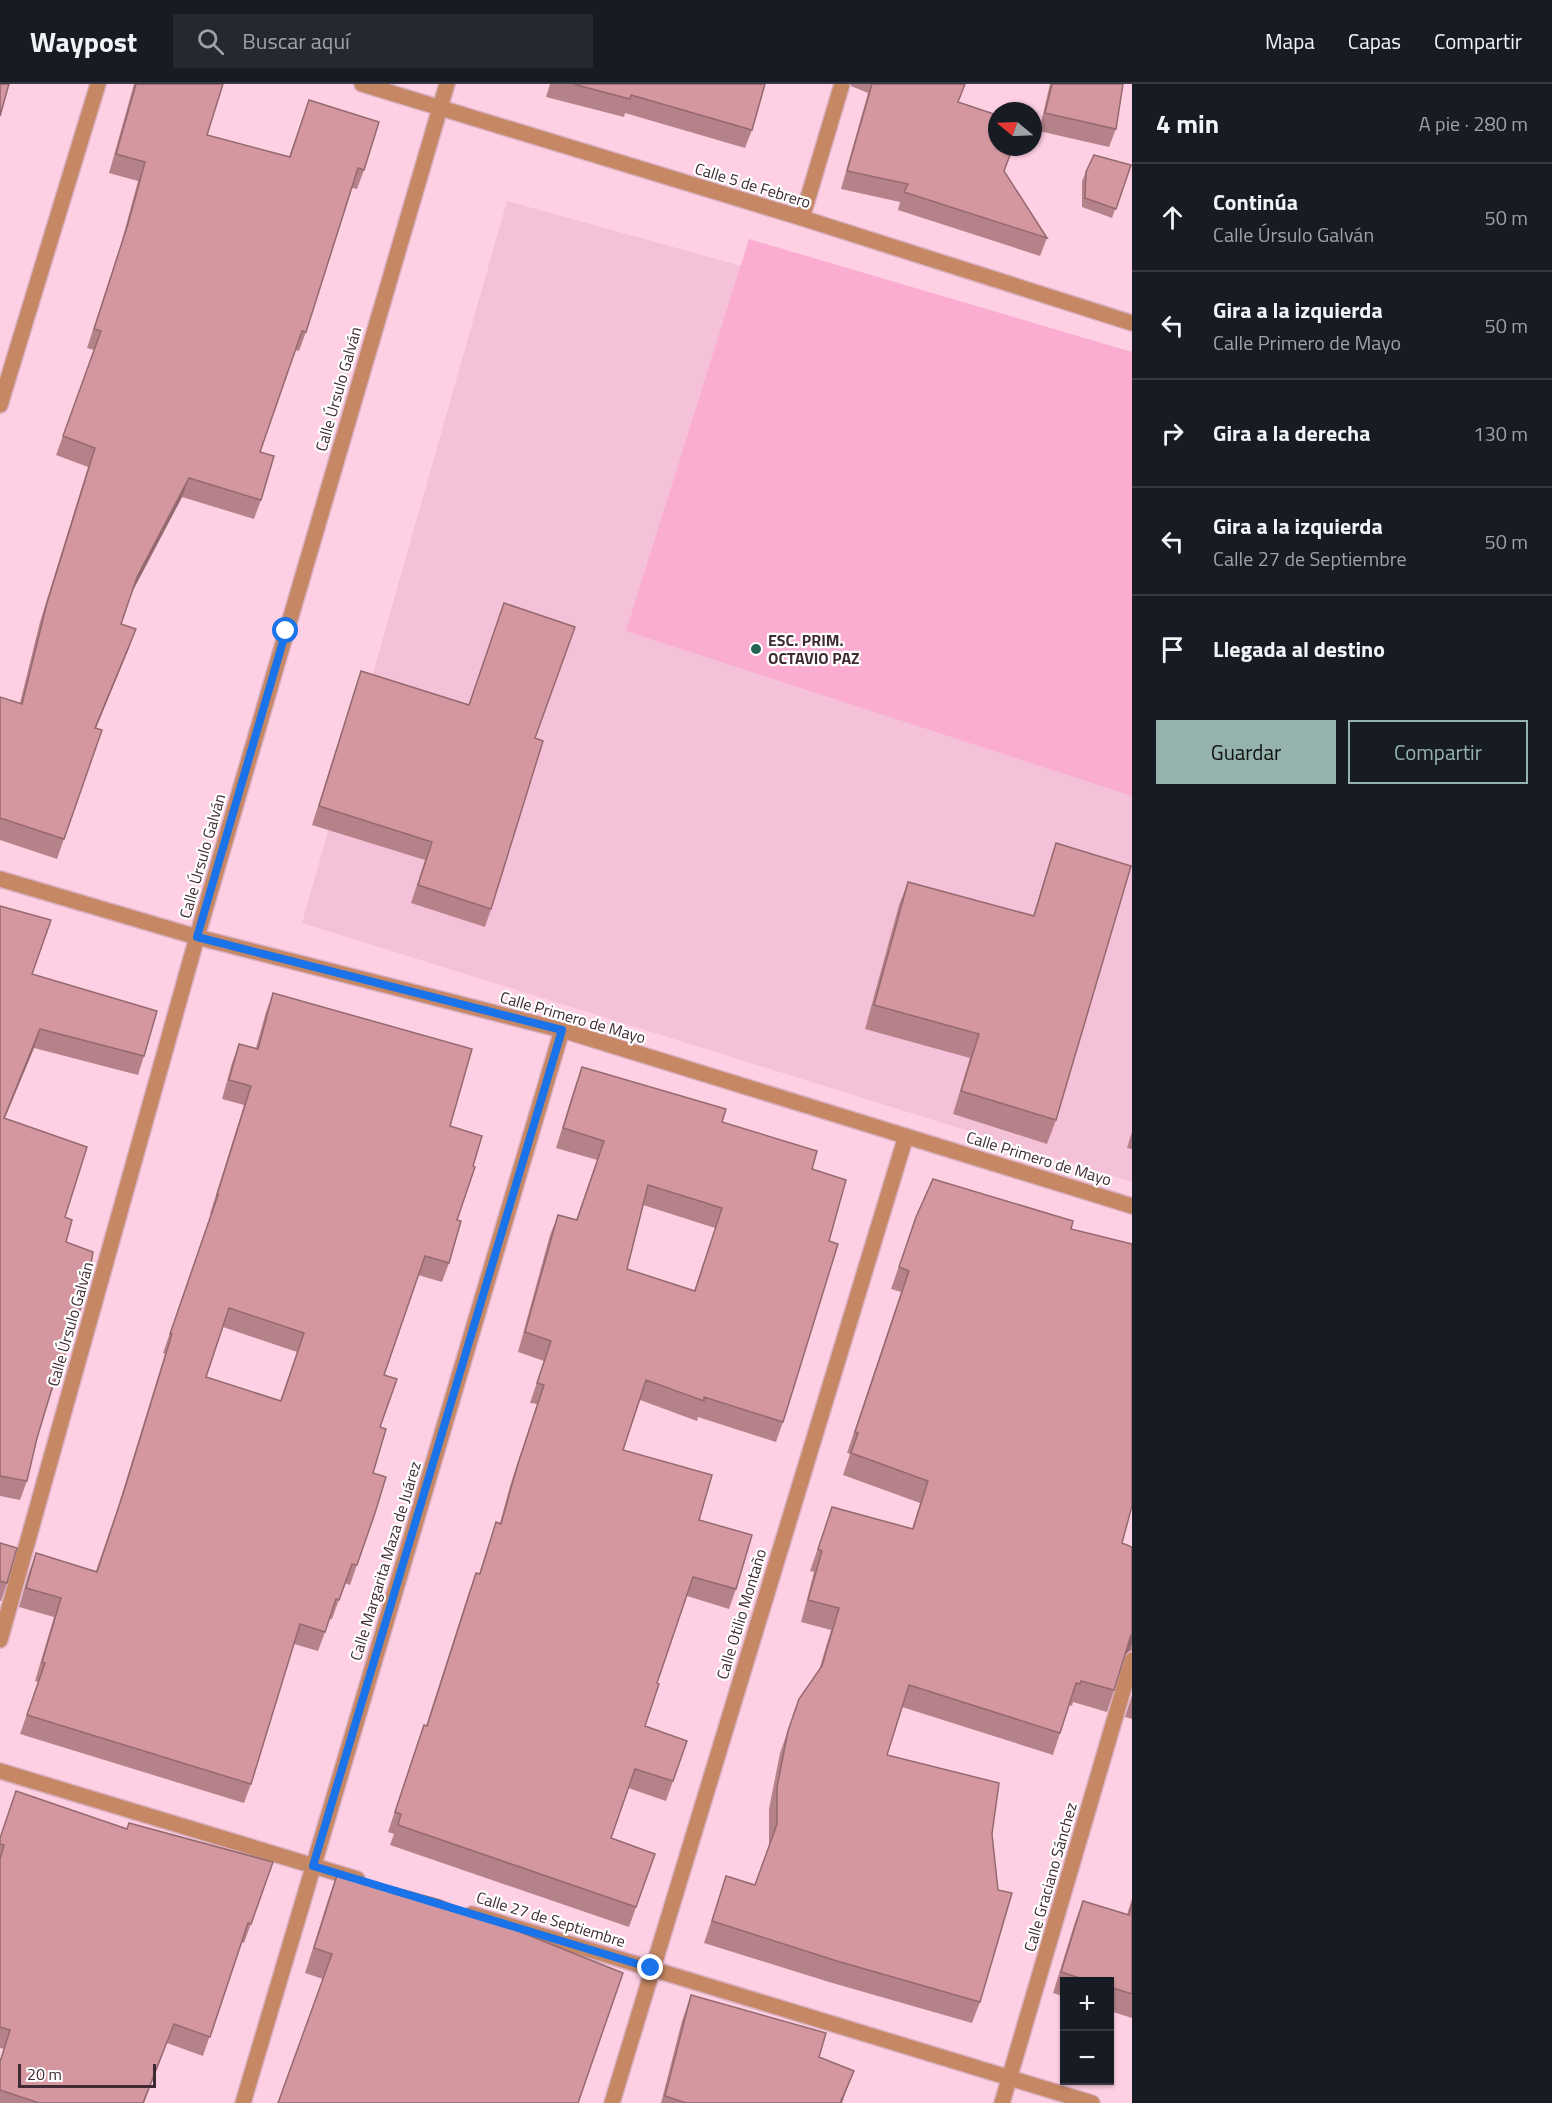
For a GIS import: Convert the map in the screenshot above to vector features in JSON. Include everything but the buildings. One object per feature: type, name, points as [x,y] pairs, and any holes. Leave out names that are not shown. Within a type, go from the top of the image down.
[{"type":"street","points":[[0,405],[98,84]]},
{"type":"street","name":"Calle 5 de Febrero","points":[[362,84],[802,218],[1132,323]]},
{"type":"street","name":"Calle Úrsulo Galván","points":[[0,1640],[197,937],[447,84]]},
{"type":"street","points":[[802,218],[842,84]]},
{"type":"street","name":"Calle Primero de Mayo","points":[[0,879],[197,937],[562,1030],[1132,1206]]},
{"type":"street","name":"Calle Margarita Maza de Juárez","points":[[243,2103],[562,1030]]},
{"type":"street","name":"Calle Otilio Montaño","points":[[612,2103],[651,1968],[906,1136]]},
{"type":"street","name":"Calle Graciano Sánchez","points":[[1002,2103],[1132,1660]]},
{"type":"street","points":[[0,1771],[369,1883]]},
{"type":"street","name":"Calle 27 de Septiembre","points":[[459,1910],[1092,2103]]},
{"type":"shaded area","name":"ESC. PRIM. OCTAVIO PAZ","points":[[507,201],[1132,374],[1132,1182],[302,923]]},
{"type":"shaded area","points":[[749,239],[1132,352],[1132,796],[626,631]]},
{"type":"place","name":"ESC. PRIM. OCTAVIO PAZ","points":[[756,649]]},
{"type":"route","points":[[286,631],[197,937],[562,1030],[313,1866],[651,1968]]}]
